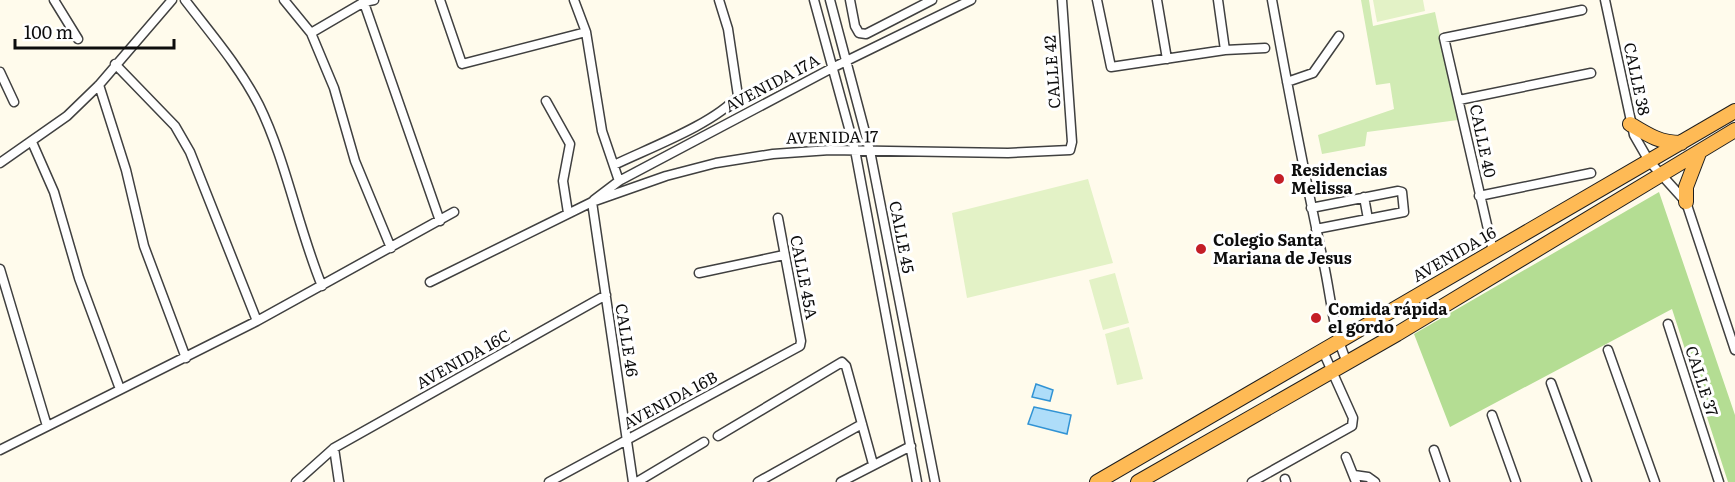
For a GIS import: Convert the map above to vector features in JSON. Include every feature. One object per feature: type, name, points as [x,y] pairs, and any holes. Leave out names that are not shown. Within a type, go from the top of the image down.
[{"type":"highway","name":"AVENIDA 16","points":[[1097,482],[1735,111]]},
{"type":"highway","points":[[1630,124],[1652,138],[1666,143],[1681,143]]},
{"type":"highway","points":[[1138,482],[1347,362],[1664,175],[1735,130]]},
{"type":"highway","points":[[1686,202],[1686,187],[1699,153]]},
{"type":"street","points":[[54,0],[78,39]]},
{"type":"street","points":[[0,163],[67,116],[99,85],[172,0]]},
{"type":"street","points":[[185,0],[234,62],[259,106],[276,148],[305,244],[322,286]]},
{"type":"street","points":[[284,0],[311,33],[334,88],[355,161],[391,248]]},
{"type":"street","points":[[311,33],[363,1],[374,0]]},
{"type":"street","points":[[440,0],[462,64],[586,32]]},
{"type":"street","points":[[574,0],[586,32],[603,131],[619,181]]},
{"type":"street","points":[[614,165],[713,116],[729,106],[738,96],[728,29],[719,0]]},
{"type":"street","name":"CALLE 45","points":[[814,0],[855,150],[917,482]]},
{"type":"street","name":"CALLE 45","points":[[830,0],[848,60],[870,151],[934,482]]},
{"type":"street","points":[[850,0],[855,26],[859,33],[866,34],[932,0]]},
{"type":"street","name":"AVENIDA 17A","points":[[592,202],[619,181],[834,67],[971,0]]},
{"type":"street","name":"CALLE 42","points":[[1062,0],[1072,142]]},
{"type":"street","points":[[1097,0],[1111,67],[1225,50],[1264,48]]},
{"type":"street","points":[[1157,0],[1167,59]]},
{"type":"street","points":[[1218,0],[1225,50]]},
{"type":"street","points":[[1272,0],[1293,124],[1337,341],[1347,362]]},
{"type":"street","name":"CALLE 38","points":[[1605,0],[1630,124],[1649,161],[1686,202]]},
{"type":"street","points":[[363,1],[440,221]]},
{"type":"street","name":"CALLE 40","points":[[1493,251],[1444,38],[1582,10]]},
{"type":"street","points":[[1287,82],[1313,73],[1340,36]]},
{"type":"street","points":[[115,64],[175,126],[190,152],[257,321]]},
{"type":"street","points":[[0,72],[14,102]]},
{"type":"street","points":[[1459,100],[1591,73]]},
{"type":"street","points":[[99,85],[126,170],[144,246],[186,358]]},
{"type":"street","points":[[546,101],[570,144],[563,181],[568,213]]},
{"type":"street","points":[[32,142],[54,192],[79,278],[120,389]]},
{"type":"street","name":"AVENIDA 17","points":[[592,202],[666,176],[716,163],[773,154],[855,150],[1008,153],[1067,151],[1072,147],[1072,142]]},
{"type":"street","points":[[1479,196],[1591,173]]},
{"type":"street","points":[[1311,208],[1400,191],[1406,210],[1401,213],[1316,229]]},
{"type":"street","points":[[1364,197],[1368,219]]},
{"type":"street","points":[[430,282],[592,202]]},
{"type":"street","name":"CALLE 46","points":[[592,202],[635,482]]},
{"type":"street","points":[[1686,202],[1735,350]]},
{"type":"street","points":[[0,450],[257,321],[454,212]]},
{"type":"street","name":"CALLE 45A","points":[[778,218],[801,341]]},
{"type":"street","points":[[699,273],[784,255]]},
{"type":"street","points":[[0,269],[47,426]]},
{"type":"street","name":"AVENIDA 16C","points":[[296,482],[334,448],[606,295]]},
{"type":"street","name":"CALLE 37","points":[[1668,324],[1719,482]]},
{"type":"street","name":"AVENIDA 16B","points":[[549,482],[795,349],[801,341]]},
{"type":"street","points":[[1252,482],[1352,426],[1353,418],[1322,350]]},
{"type":"street","points":[[1608,350],[1655,482]]},
{"type":"street","points":[[718,436],[842,362],[846,366],[873,464]]},
{"type":"street","points":[[1551,383],[1587,482]]},
{"type":"street","points":[[1492,415],[1516,482]]},
{"type":"street","points":[[758,482],[862,424]]},
{"type":"street","points":[[635,482],[704,442]]},
{"type":"street","points":[[841,482],[911,446]]},
{"type":"street","points":[[334,448],[339,482]]},
{"type":"street","points":[[1434,450],[1446,482]]},
{"type":"street","points":[[1346,457],[1355,478],[1368,477],[1375,482]]},
{"type":"green space","points":[[1361,0],[1369,0],[1373,26],[1435,12],[1458,120],[1367,132],[1365,146],[1322,154],[1318,135],[1394,109],[1390,83],[1376,85]]},
{"type":"green space","points":[[1373,0],[1423,0],[1425,11],[1377,22]]},
{"type":"green space","points":[[1088,179],[1113,263],[967,298],[952,213]]},
{"type":"green space","points":[[1659,192],[1735,415],[1735,482],[1728,482],[1672,309],[1450,427],[1414,334]]},
{"type":"green space","points":[[1115,273],[1129,323],[1103,330],[1089,280]]},
{"type":"green space","points":[[1129,327],[1143,379],[1117,385],[1105,334]]},
{"type":"water","points":[[1036,384],[1053,390],[1050,401],[1032,397]]},
{"type":"water","points":[[1034,407],[1071,415],[1067,434],[1028,424]]},
{"type":"place","name":"Residencias Melissa","points":[[1279,179]]},
{"type":"place","name":"Colegio Santa Mariana de Jesus","points":[[1201,249]]},
{"type":"place","name":"Comida rápida el gordo","points":[[1316,318]]}]
